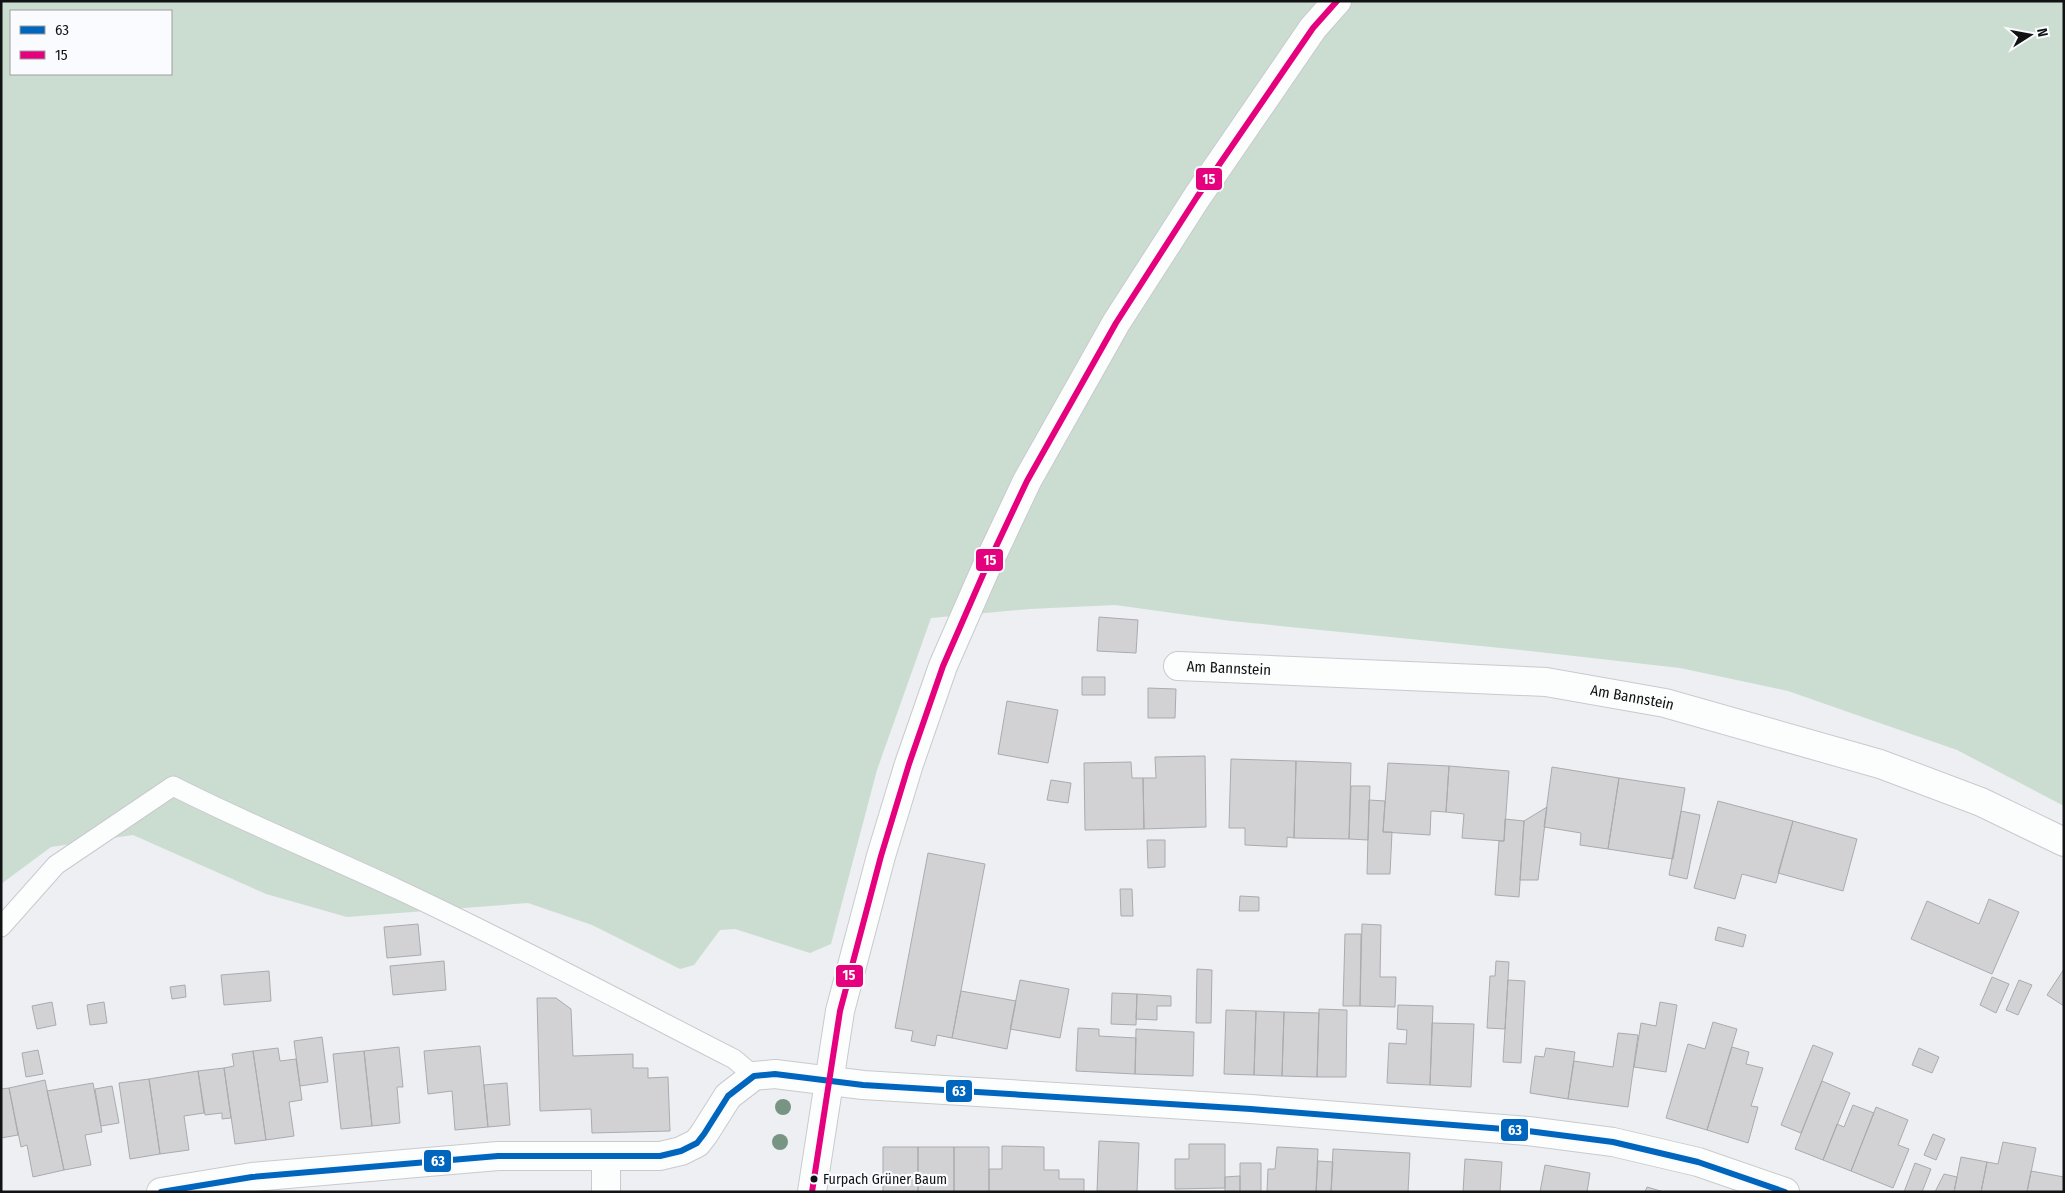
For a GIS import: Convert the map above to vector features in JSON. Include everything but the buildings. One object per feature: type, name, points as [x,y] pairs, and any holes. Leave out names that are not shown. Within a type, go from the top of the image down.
[{"type":"street","points":[[812,1192],[831,1081],[840,1011],[881,856],[909,764],[943,666],[985,570],[1028,481],[1116,323],[1197,197],[1313,28],[1337,1]]},
{"type":"street","name":"Am Bannstein","points":[[1178,666],[1546,682],[1665,703],[1880,764],[1981,802],[2064,842]]},
{"type":"street","points":[[161,1192],[252,1177],[498,1156],[660,1156],[681,1151],[697,1142],[728,1096],[754,1076],[775,1074],[864,1085],[1251,1110],[1528,1131],[1613,1142],[1698,1162],[1784,1192]]},
{"type":"street","points":[[606,1156],[606,1192]]},
{"type":"lane","points":[[1,927],[56,865],[173,786],[222,811],[397,889],[507,942],[734,1060],[754,1076]]},
{"type":"green space","points":[[1,1],[2064,1],[2064,806],[1957,750],[1788,691],[1680,668],[1231,621],[1115,605],[1030,609],[931,618],[877,770],[831,944],[810,953],[735,929],[720,930],[694,965],[680,969],[592,925],[528,903],[347,917],[266,894],[133,835],[51,847],[1,884]]},
{"type":"transit line","name":"15","points":[[812,1192],[840,1011],[881,856],[909,764],[943,666],[985,570],[1027,481],[1116,323],[1197,197],[1313,28],[1337,1]]},
{"type":"transit line","name":"63","points":[[161,1192],[252,1177],[498,1156],[660,1156],[681,1151],[697,1143],[728,1096],[754,1076],[775,1074],[863,1085],[1251,1109],[1528,1131],[1613,1142],[1698,1162],[1785,1192]]},
{"type":"place","name":"Furpach Grüner Baum","points":[[814,1179]]}]
